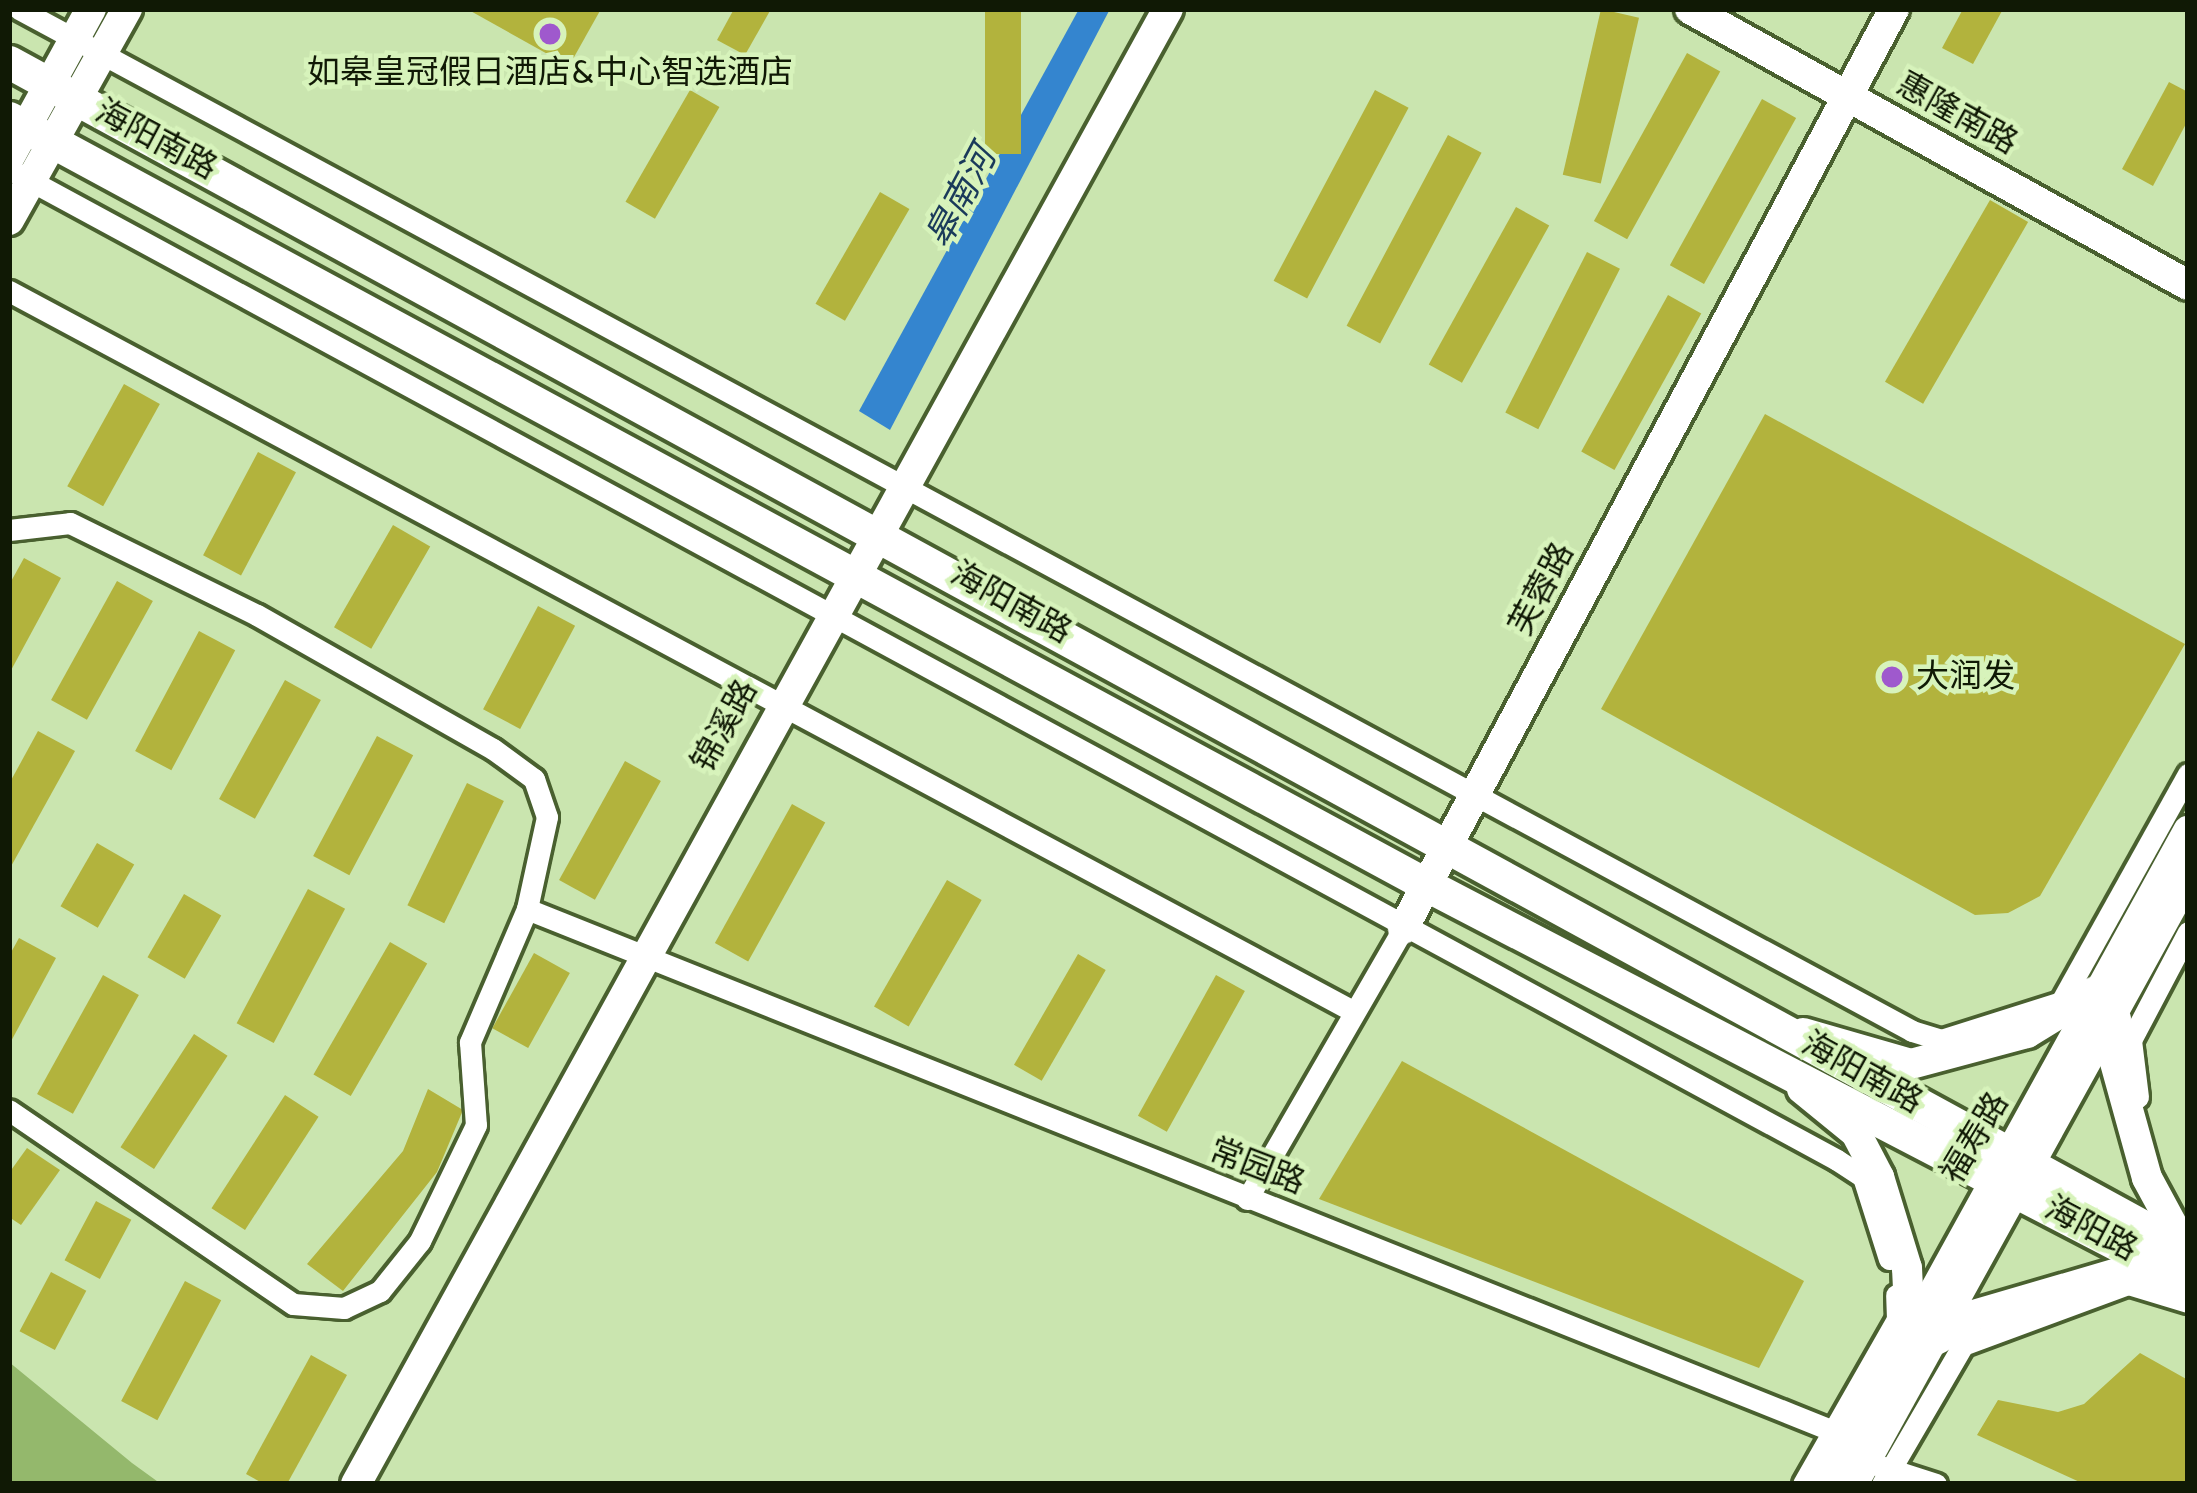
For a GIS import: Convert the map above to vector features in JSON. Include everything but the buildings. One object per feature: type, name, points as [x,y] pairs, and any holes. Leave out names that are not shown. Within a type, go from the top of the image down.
[{"type":"main road","name":"海阳南路","points":[[9,62],[876,528],[1774,1025],[2013,1172]]},
{"type":"main road","name":"海阳南路","points":[[29,130],[1425,884],[1765,1059],[2013,1172]]},
{"type":"main road","name":"海阳路","points":[[2013,1172],[2185,1264]]},
{"type":"street","points":[[19,9],[903,481],[1470,801],[1941,1040],[2061,1002],[2188,774]]},
{"type":"street","points":[[64,91],[74,38],[91,9]]},
{"type":"street","points":[[9,158],[29,130],[102,54],[127,9]]},
{"type":"street","name":"锦溪路","points":[[356,1484],[638,954],[1168,9]]},
{"type":"street","name":"惠隆南路","points":[[1690,9],[2188,285]]},
{"type":"street","name":"芙蓉路","points":[[1246,1199],[1402,929],[1894,9]]},
{"type":"street","points":[[9,220],[29,130]]},
{"type":"street","points":[[20,176],[1863,1178],[1897,1319],[1862,1461]]},
{"type":"street","points":[[9,291],[781,700],[1353,1011]]},
{"type":"street","points":[[9,530],[70,524],[257,615],[534,778],[548,817],[526,909],[470,1042],[476,1125],[453,1180],[380,1291],[344,1308],[292,1304],[9,1110]]},
{"type":"street","name":"福寿路","points":[[1828,1484],[1862,1461],[1922,1336],[2013,1172],[2107,980],[2188,832]]},
{"type":"street","name":"福寿路","points":[[2013,1172],[2116,1012],[2188,877]]},
{"type":"street","name":"常园路","points":[[526,909],[1246,1199],[1862,1461],[1936,1484]]},
{"type":"street","points":[[2185,1264],[2131,1040],[2188,932]]},
{"type":"street","points":[[1774,1025],[1911,1064],[2027,1034],[2107,980]]},
{"type":"street","points":[[2116,1012],[2114,1059],[2147,1178],[2185,1264]]},
{"type":"street","points":[[1765,1059],[1856,1133],[1907,1268],[1922,1336],[1975,1315],[2125,1271],[2185,1264]]},
{"type":"street","points":[[1803,1484],[1862,1461],[1963,1345],[2185,1264]]},
{"type":"green space","points":[[9,1362],[132,1463],[161,1484],[9,1484]]},
{"type":"water","points":[[1079,9],[1110,9],[890,430],[859,411]]},
{"type":"place","name":"如皋皇冠假日酒店&中心智选酒店","points":[[550,34]]},
{"type":"place","name":"大润发","points":[[1892,677]]},
{"type":"water label","name":"皋南河","points":[[961,197]]}]
